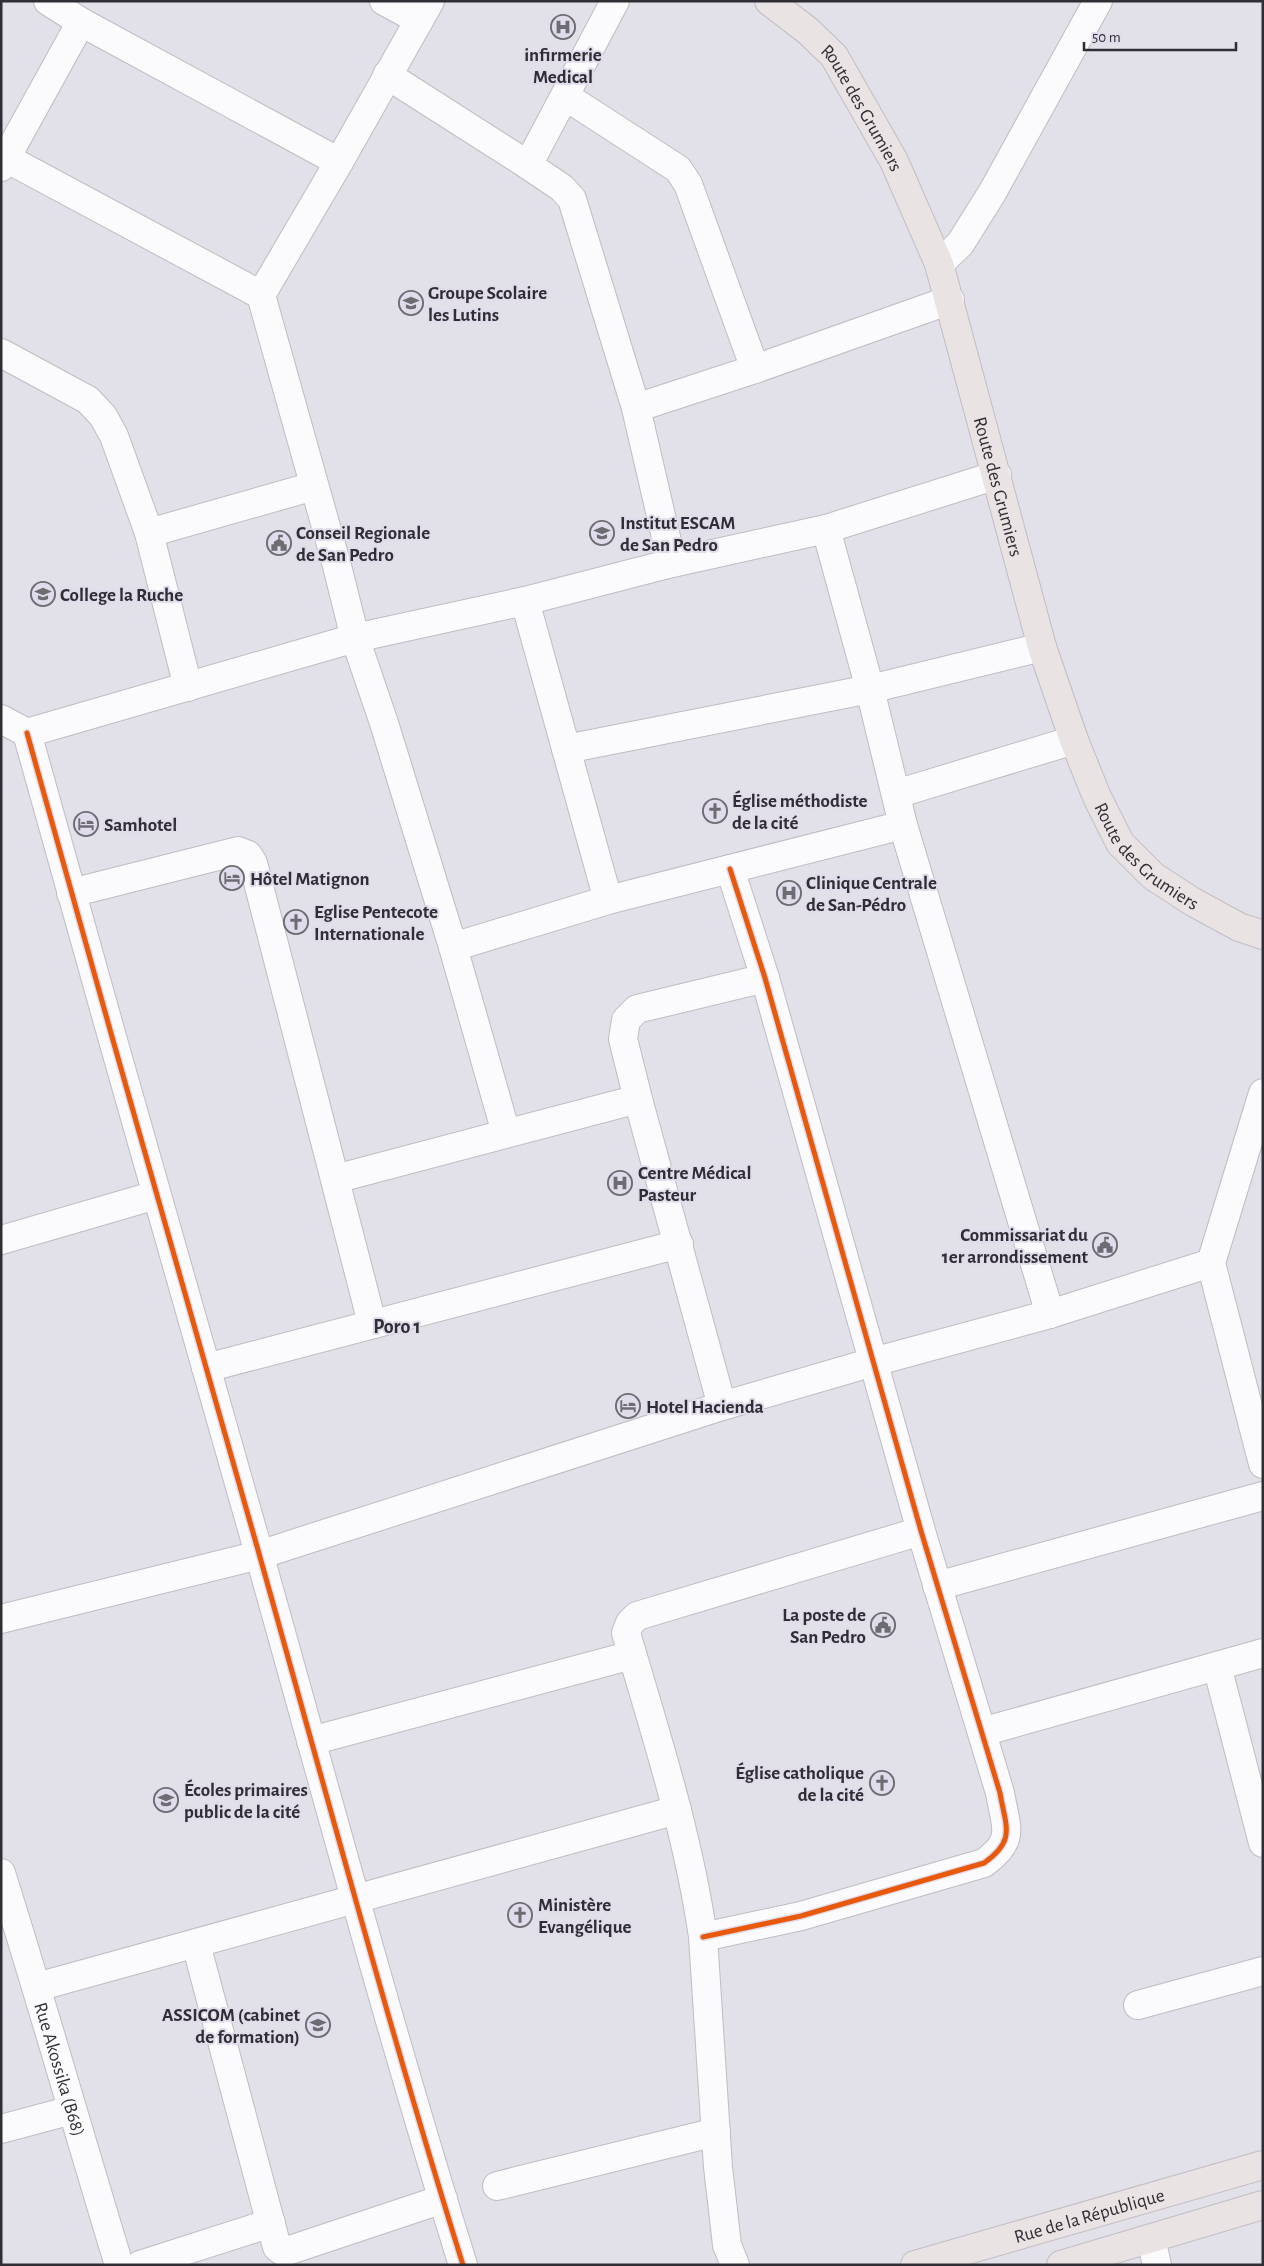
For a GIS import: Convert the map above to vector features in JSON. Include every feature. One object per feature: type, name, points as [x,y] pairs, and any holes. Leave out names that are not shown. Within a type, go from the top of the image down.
[{"type":"main road","name":"Route des Grumiers","points":[[769,1],[808,32],[834,56],[894,161],[939,264],[1042,647],[1074,740],[1097,797],[1120,842],[1153,876],[1193,902],[1239,927],[1263,935]]},
{"type":"main road","name":"Rue de la République","points":[[915,2265],[1263,2165]]},
{"type":"main road","name":"Rue de la République","points":[[1067,2264],[1263,2205]]},
{"type":"street","points":[[48,1],[81,22],[340,162]]},
{"type":"street","points":[[384,1],[424,11],[340,162],[261,295],[337,566],[355,638],[384,723],[453,947],[506,1133]]},
{"type":"street","points":[[528,165],[615,1]]},
{"type":"street","points":[[939,264],[960,244],[992,193],[1098,1]]},
{"type":"street","points":[[81,22],[4,162],[261,295]]},
{"type":"street","points":[[387,75],[528,165],[562,188],[572,199],[636,408],[672,563]]},
{"type":"street","points":[[564,96],[678,169],[688,184],[756,370]]},
{"type":"street","points":[[636,408],[756,370],[950,300]]},
{"type":"street","points":[[3,359],[88,400],[103,416],[114,436],[149,533],[188,688]]},
{"type":"street","points":[[1,719],[27,733],[188,688],[355,638],[525,601],[672,563],[826,529],[997,475]]},
{"type":"street","points":[[149,533],[314,486]]},
{"type":"street","points":[[826,529],[870,689],[903,825],[1050,1314]]},
{"type":"street","points":[[525,601],[608,900]]},
{"type":"street","points":[[566,749],[870,689],[1042,647]]},
{"type":"street","points":[[27,733],[156,1195],[260,1555],[354,1899],[464,2265]]},
{"type":"street","points":[[896,794],[1074,740]]},
{"type":"street","points":[[453,947],[608,900],[903,825]]},
{"type":"street","points":[[71,893],[238,851],[248,855],[253,863],[372,1323]]},
{"type":"street","points":[[703,1937],[800,1916],[984,1863],[999,1852],[1008,1834],[1000,1793],[921,1531],[765,978],[730,869]]},
{"type":"street","points":[[722,1406],[623,1039],[626,1020],[637,1009],[765,978]]},
{"type":"street","points":[[1263,1093],[1211,1263],[1263,1464]]},
{"type":"street","points":[[335,1179],[638,1100]]},
{"type":"street","points":[[1,1240],[156,1195]]},
{"type":"street","points":[[206,1368],[679,1244]]},
{"type":"street","points":[[1,1619],[260,1555],[722,1406],[873,1362],[1050,1314],[1211,1263]]},
{"type":"street","points":[[937,1586],[1263,1496]]},
{"type":"street","points":[[734,2265],[727,2245],[716,2132],[703,1937],[698,1904],[677,1810],[626,1633],[630,1623],[636,1616],[921,1531]]},
{"type":"street","points":[[982,1732],[1263,1653]]},
{"type":"street","points":[[311,1741],[632,1655]]},
{"type":"street","points":[[1218,1666],[1263,1843]]},
{"type":"street","points":[[37,1987],[677,1810]]},
{"type":"street","name":"Rue Akossika (B68)","points":[[1,1873],[37,1987],[119,2265]]},
{"type":"street","points":[[196,1944],[277,2247],[282,2251],[288,2251],[443,2199]]},
{"type":"street","points":[[1138,2005],[1263,1970]]},
{"type":"street","points":[[1,2129],[72,2110]]},
{"type":"street","points":[[497,2186],[716,2132]]},
{"type":"street","points":[[140,2265],[271,2223]]},
{"type":"street","points":[[1150,2238],[1157,2265]]},
{"type":"cycle path","points":[[27,733],[383,1997],[463,2265]]},
{"type":"cycle path","points":[[703,1937],[801,1916],[984,1863],[1001,1847],[1005,1840],[1006,1832],[1000,1793],[921,1531],[765,978],[730,869]]},
{"type":"place","name":"infirmerie Medical","points":[[563,27]]},
{"type":"place","name":"Groupe Scolaire les Lutins","points":[[411,303]]},
{"type":"place","name":"Institut ESCAM de San Pedro","points":[[602,533]]},
{"type":"place","name":"Conseil Regionale de San Pedro","points":[[279,543]]},
{"type":"place","name":"College la Ruche","points":[[43,594]]},
{"type":"place","name":"Église méthodiste de la cité","points":[[715,811]]},
{"type":"place","name":"Samhotel","points":[[86,824]]},
{"type":"place","name":"Hôtel Matignon","points":[[232,878]]},
{"type":"place","name":"Clinique Centrale de San-Pédro","points":[[789,893]]},
{"type":"place","name":"Eglise Pentecote Internationale","points":[[296,922]]},
{"type":"place","name":"Centre Médical Pasteur","points":[[620,1183]]},
{"type":"place","name":"Commissariat du 1er arrondissement","points":[[1105,1245]]},
{"type":"place","name":"Hotel Hacienda","points":[[628,1406]]},
{"type":"place","name":"La poste de San Pedro","points":[[883,1625]]},
{"type":"place","name":"Église catholique de la cité","points":[[882,1783]]},
{"type":"place","name":"Écoles primaires public de la cité","points":[[166,1800]]},
{"type":"place","name":"Ministère Evangélique","points":[[520,1915]]},
{"type":"place","name":"ASSICOM (cabinet de formation)","points":[[318,2025]]},
{"type":"district","name":"Poro 1","points":[[397,1326]]}]
